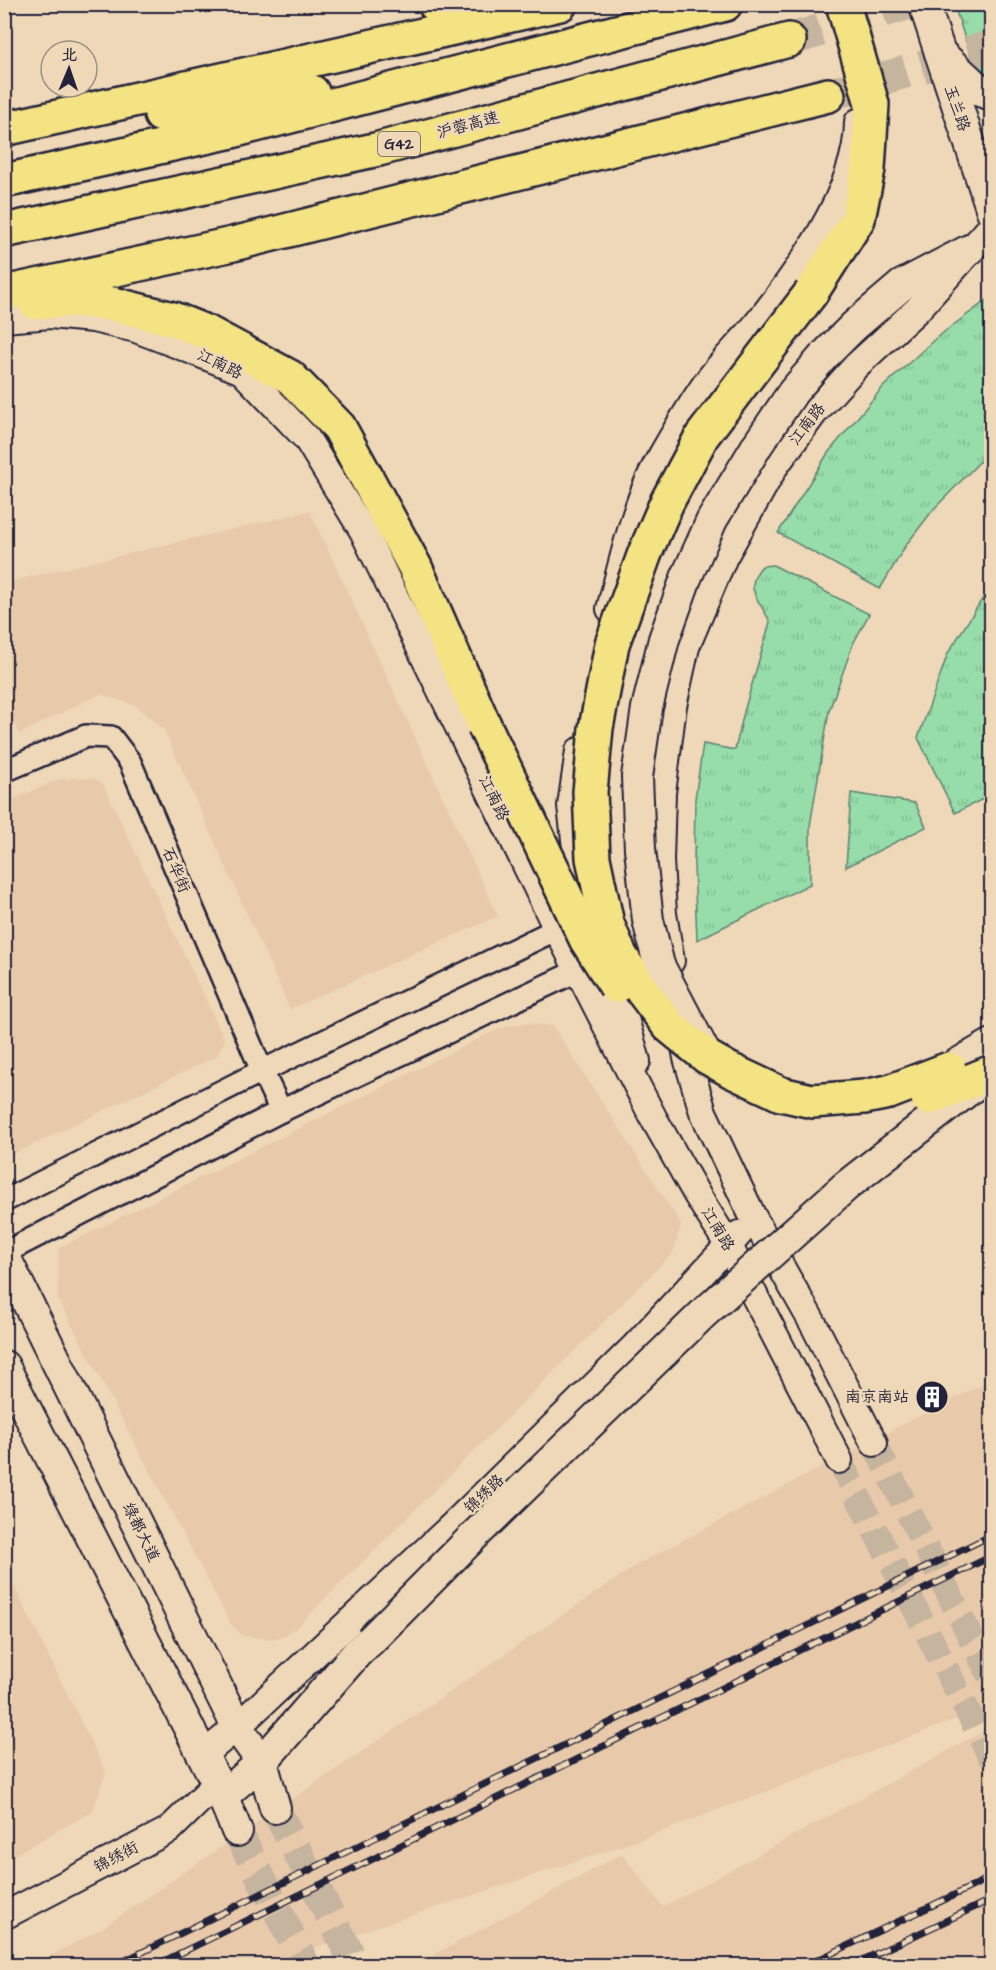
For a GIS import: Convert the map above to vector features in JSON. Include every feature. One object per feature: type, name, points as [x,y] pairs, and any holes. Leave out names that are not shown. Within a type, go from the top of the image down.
[{"type":"highway","points":[[435,4],[450,4]]},
{"type":"highway","points":[[4,129],[560,4]]},
{"type":"highway","points":[[4,181],[228,132],[725,4]]},
{"type":"highway","points":[[804,1115],[718,1063],[669,1026],[649,1000],[620,956],[607,924],[593,858],[590,792],[596,728],[612,644],[645,553],[667,502],[702,436],[811,293],[858,219],[867,169],[872,104],[843,4]]},
{"type":"highway","name":"沪蓉高速","points":[[4,231],[379,149],[789,40]]},
{"type":"highway","points":[[4,143],[234,102],[454,73]]},
{"type":"highway","points":[[4,293],[234,244],[828,95]]},
{"type":"highway","points":[[4,310],[20,303],[75,300],[113,304],[173,319],[208,333],[290,377],[339,427],[415,567],[484,725],[586,939],[638,1017],[659,1041],[697,1077],[728,1095],[778,1111],[804,1115],[866,1115],[939,1094],[992,1072]]},
{"type":"highway","points":[[718,1063],[781,1094],[812,1101],[864,1097],[889,1092],[949,1069]]},
{"type":"highway","points":[[902,1105],[949,1069]]},
{"type":"main road","name":"玉兰路","points":[[924,4],[992,211]]},
{"type":"main road","points":[[938,51],[982,92],[992,95]]},
{"type":"main road","points":[[718,1063],[659,965],[648,920],[640,849],[637,777],[647,708],[663,639],[686,578],[712,520],[793,392],[854,326],[902,285],[969,250]]},
{"type":"main road","points":[[949,1069],[992,1044]]},
{"type":"main road","points":[[220,1790],[262,1762],[357,1653],[704,1312],[846,1186],[992,1072]]},
{"type":"main road","name":"绿都大道","points":[[4,1254],[237,1727],[262,1762],[275,1808]]},
{"type":"main road","points":[[4,1366],[220,1790],[237,1831]]},
{"type":"street","points":[[654,1119],[603,942],[580,882],[571,806],[594,669],[641,501],[660,457],[710,377],[752,329],[799,267],[831,214],[845,181],[858,132],[854,41]]},
{"type":"street","name":"江南路","points":[[874,1443],[815,1327],[753,1217],[703,1112],[687,1058],[663,914],[660,860],[662,793],[674,706],[686,647],[724,557],[775,466],[814,413],[856,366],[918,309],[992,226]]},
{"type":"street","name":"江南路","points":[[4,319],[50,315],[93,319],[136,329],[178,345],[242,371],[307,439],[363,531],[557,928],[654,1119],[729,1246],[838,1460]]},
{"type":"street","name":"石华街","points":[[4,771],[86,736],[111,737],[130,762],[261,1071],[281,1111]]},
{"type":"street","points":[[4,1201],[261,1071],[557,928]]},
{"type":"street","points":[[4,1254],[281,1111],[579,970]]},
{"type":"street","name":"锦绣路","points":[[202,1756],[237,1727],[461,1517],[634,1347],[729,1246],[753,1217]]},
{"type":"street","name":"锦绣街","points":[[4,1916],[169,1830],[220,1790]]},
{"type":"shaded area","points":[[310,511],[498,916],[290,1009],[164,730],[137,706],[100,694],[19,734],[5,705],[4,583]]},
{"type":"shaded area","points":[[93,778],[103,784],[225,1040],[217,1056],[5,1158],[5,803],[59,779]]},
{"type":"shaded area","points":[[525,1023],[553,1026],[681,1224],[673,1253],[297,1627],[273,1639],[243,1636],[231,1624],[57,1297],[59,1248],[500,1028]]},
{"type":"shaded area","points":[[991,1380],[991,1706],[634,1842],[262,1965],[31,1966],[102,1928],[638,1564]]},
{"type":"shaded area","points":[[4,1566],[106,1772],[93,1811],[5,1860]]},
{"type":"shaded area","points":[[991,1727],[991,1965],[415,1965],[622,1854],[663,1907]]},
{"type":"green space","points":[[954,5],[991,5],[991,83],[975,69]]},
{"type":"green space","points":[[991,297],[991,450],[933,510],[906,545],[880,589],[778,533],[828,453],[883,387],[936,338]]},
{"type":"green space","points":[[773,565],[869,614],[853,644],[829,711],[810,826],[810,884],[697,940],[694,865],[695,799],[703,744],[735,750],[770,622],[755,594],[753,581],[762,566]]},
{"type":"green space","points":[[991,585],[991,795],[955,813],[918,738],[948,653]]},
{"type":"green space","points":[[851,793],[915,803],[926,827],[846,867]]},
{"type":"tunnel","points":[[789,40],[906,4]]},
{"type":"tunnel","points":[[828,95],[992,46]]},
{"type":"tunnel","points":[[874,1443],[992,1680]]},
{"type":"tunnel","points":[[839,1460],[992,1759]]},
{"type":"tunnel","points":[[275,1808],[356,1966]]},
{"type":"tunnel","points":[[237,1831],[306,1966]]},
{"type":"railway","points":[[114,1966],[992,1535]]},
{"type":"railway","points":[[154,1966],[992,1556]]},
{"type":"railway","points":[[805,1966],[992,1877]]},
{"type":"railway","points":[[850,1966],[992,1899]]},
{"type":"place","name":"南京南站","points":[[932,1397]]}]
